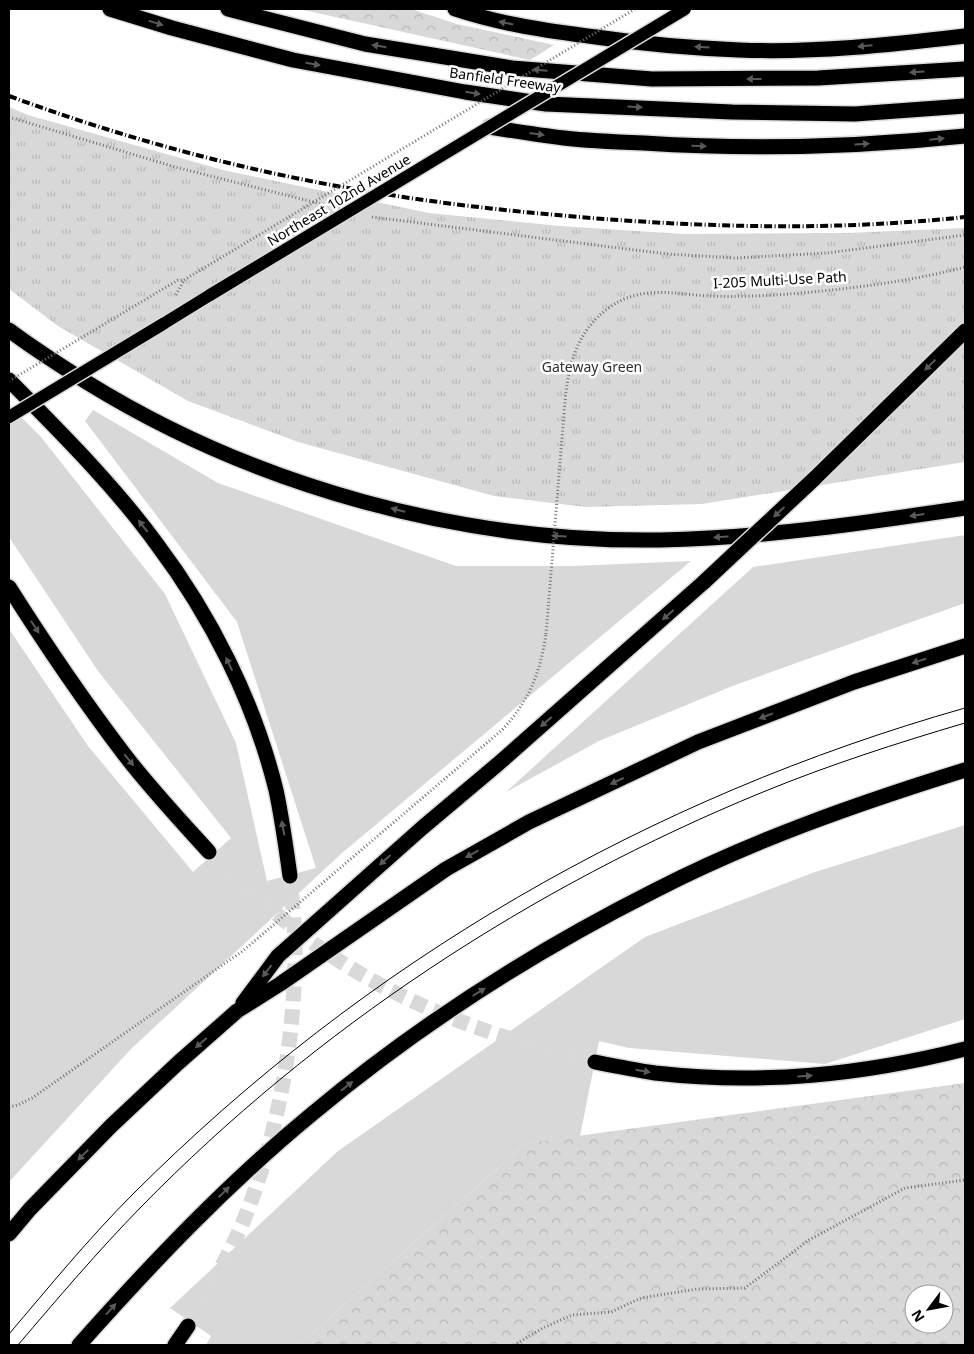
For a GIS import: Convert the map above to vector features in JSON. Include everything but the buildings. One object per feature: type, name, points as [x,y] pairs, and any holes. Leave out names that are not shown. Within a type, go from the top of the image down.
[{"type":"highway","name":"Banfield Freeway","points":[[110,9],[172,28],[293,60],[465,92],[546,104],[732,112],[855,114],[965,106]]},
{"type":"highway","name":"Banfield Freeway","points":[[228,9],[365,44],[512,68],[632,78],[818,78],[965,69]]},
{"type":"highway","points":[[455,9],[507,23],[567,34],[623,41],[740,50],[852,47],[965,36]]},
{"type":"highway","points":[[489,127],[565,138],[672,145],[791,147],[909,142],[965,136]]},
{"type":"highway","points":[[9,330],[62,367],[114,398],[193,439],[239,460],[291,480],[349,498],[408,513],[461,523],[535,534],[600,539],[659,540],[721,538],[783,532],[965,508]]},
{"type":"highway","points":[[237,1011],[278,956],[704,582],[814,479],[965,331]]},
{"type":"highway","points":[[9,381],[56,428],[127,505],[166,556],[210,626],[234,674],[264,749],[276,790],[290,876]]},
{"type":"highway","points":[[9,586],[51,652],[125,755],[209,852]]},
{"type":"highway","points":[[9,1234],[30,1208],[111,1126],[237,1011],[280,984],[446,869],[529,822],[698,742],[854,682],[965,646]]},
{"type":"highway","points":[[79,1345],[179,1236],[242,1175],[312,1114],[397,1048],[460,1003],[587,927],[672,882],[813,821],[965,770]]},
{"type":"highway","points":[[595,1062],[655,1073],[763,1078],[817,1076],[870,1069],[921,1060],[965,1049]]},
{"type":"highway","points":[[175,1345],[188,1326]]},
{"type":"main road","name":"Northeast 102nd Avenue","points":[[9,417],[685,9]]},
{"type":"path","name":"Northeast 102nd Avenue","points":[[9,381],[178,280],[184,280],[635,9]]},
{"type":"path","points":[[9,117],[175,167],[330,207]]},
{"type":"path","points":[[368,216],[378,219],[667,254],[735,258],[827,253],[965,235]]},
{"type":"path","name":"I-205 Multi-Use Path","points":[[546,634],[566,383],[571,360],[582,338],[596,320],[611,306],[630,296],[651,292],[739,296],[831,290],[887,283],[965,267]]},
{"type":"path","points":[[514,1345],[543,1328],[572,1315],[611,1312],[641,1298],[697,1289],[745,1288],[810,1240],[904,1188],[965,1180]]},
{"type":"green space","points":[[299,9],[411,9],[457,24],[554,45],[530,60]]},
{"type":"green space","name":"Gateway Green","points":[[9,107],[28,115],[223,170],[429,213],[560,226],[684,234],[847,233],[965,228],[965,462],[702,504],[586,507],[494,496],[298,442],[188,401],[58,326],[9,289]]},
{"type":"green space","points":[[9,405],[41,437],[165,594],[236,743],[267,881],[316,868],[237,622],[85,421],[93,410],[218,483],[456,566],[573,566],[691,561],[342,853],[131,1049],[9,1182],[9,629],[88,746],[193,872],[231,838],[98,671],[9,537]]},
{"type":"green space","points":[[965,535],[965,603],[735,685],[599,741],[506,792],[753,567]]},
{"type":"green space","points":[[965,825],[965,1019],[825,1064],[629,1048],[599,1041],[580,1136],[526,1143],[299,1345],[206,1345],[211,1336],[170,1308],[338,1151],[645,937],[815,872]]},
{"type":"green space","points":[[965,1083],[965,1345],[299,1345],[526,1143]]},
{"type":"tunnel","points":[[209,852],[296,930],[330,955],[401,996],[476,1027],[555,1052],[595,1062]]},
{"type":"tunnel","points":[[188,1326],[224,1262],[243,1222],[256,1188],[276,1119],[288,1048],[295,976],[294,916],[290,876]]},
{"type":"tram line","points":[[9,1334],[133,1194],[223,1110],[317,1032],[415,962],[518,897],[624,840],[734,789],[848,745],[965,708]]},
{"type":"tram line","points":[[18,1345],[125,1224],[208,1142],[279,1080],[354,1022],[431,968],[510,918],[593,872],[677,830],[763,792],[813,773],[965,723]]},
{"type":"railway","points":[[9,96],[53,112],[188,153],[279,175],[401,197],[459,205],[604,219],[740,226],[830,226],[965,217]]}]
